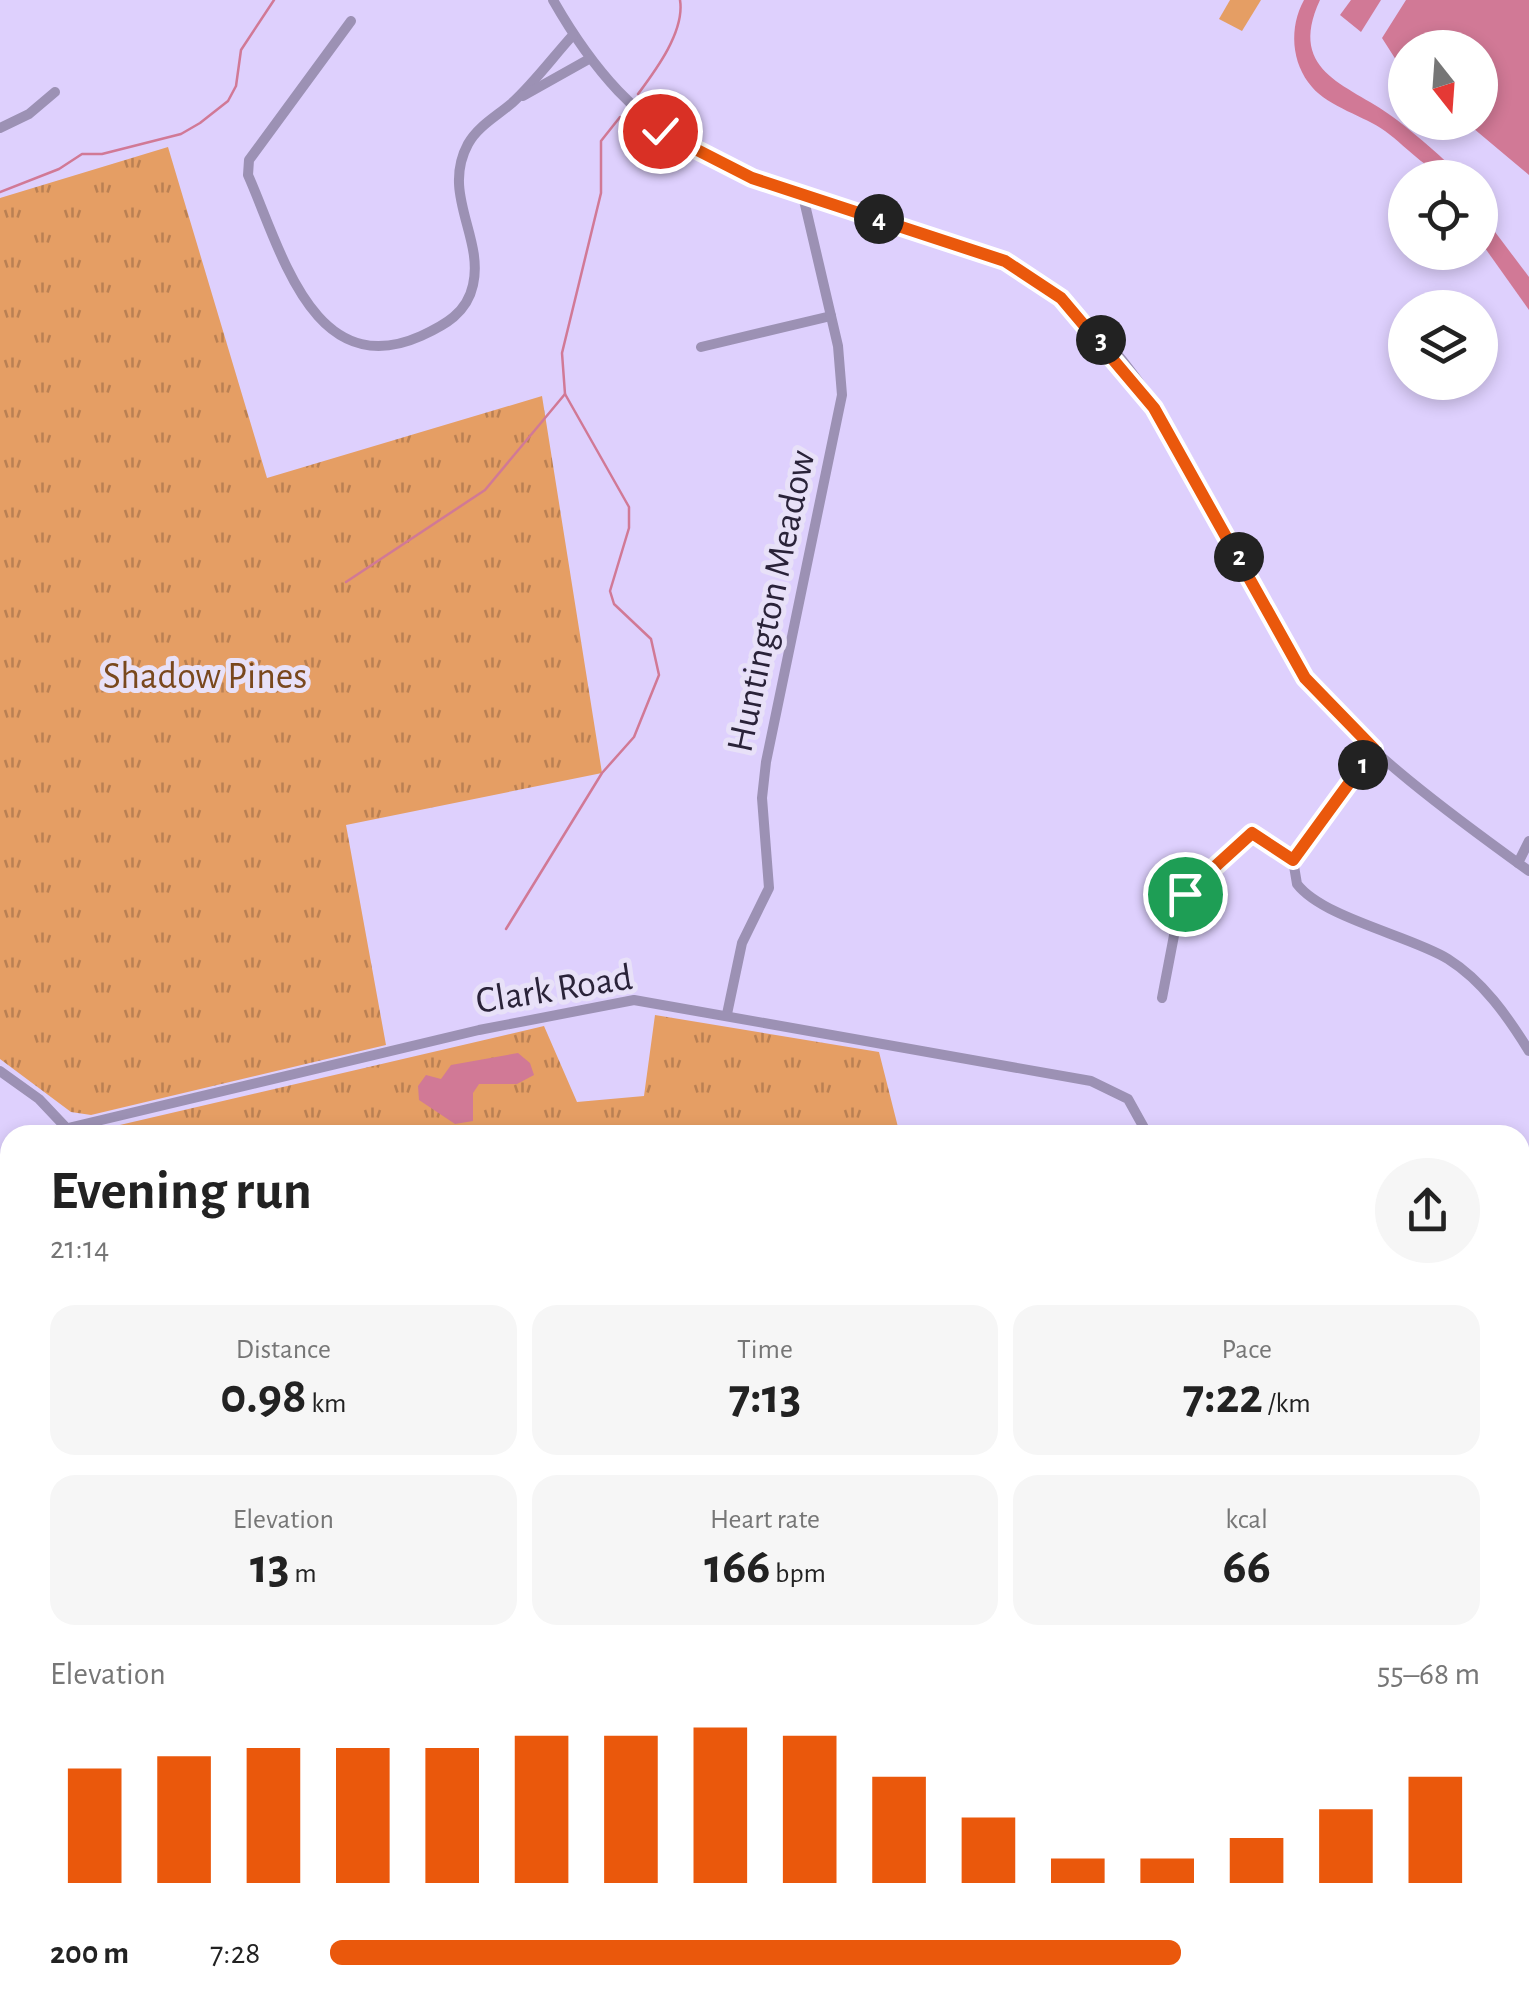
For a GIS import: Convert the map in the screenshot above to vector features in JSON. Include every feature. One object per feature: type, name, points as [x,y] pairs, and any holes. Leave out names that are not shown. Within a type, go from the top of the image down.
[{"type":"street","points":[[553,0],[589,59],[622,100],[660,131],[716,162],[803,196],[1005,261],[1042,284],[1082,318],[1167,428],[1305,678],[1374,749],[1529,870]]},
{"type":"street","points":[[352,21],[249,160],[248,175],[313,315],[338,336],[370,346],[394,346],[443,326],[460,311],[474,286],[474,269],[458,197],[459,169],[476,131],[514,101],[589,59]]},
{"type":"street","points":[[514,101],[573,35]]},
{"type":"street","points":[[0,128],[29,114],[55,92]]},
{"type":"street","name":"Huntington Meadow","points":[[727,1014],[742,943],[769,888],[762,798],[766,762],[842,394],[831,316],[803,196]]},
{"type":"street","points":[[700,347],[831,316]]},
{"type":"street","points":[[1374,749],[1293,860],[1294,878],[1310,896],[1433,951],[1466,972],[1494,1002],[1529,1051]]},
{"type":"street","points":[[1162,998],[1174,924],[1185,894],[1252,833],[1293,860]]},
{"type":"street","points":[[1518,862],[1529,842]]},
{"type":"street","name":"Clark Road","points":[[99,1125],[608,1002],[648,1001],[1091,1082],[1128,1098],[1143,1125]]},
{"type":"street","points":[[0,1071],[40,1098],[64,1125]]},
{"type":"green space","points":[[1230,0],[1261,0],[1242,31],[1219,19]]},
{"type":"green space","name":"Shadow Pines","points":[[168,147],[267,478],[542,396],[602,773],[346,825],[386,1045],[91,1115],[71,1112],[0,1059],[0,198]]},
{"type":"green space","points":[[655,1015],[879,1052],[897,1125],[120,1125],[544,1026],[577,1102],[644,1096]]},
{"type":"shaded area","points":[[1304,0],[1320,0],[1311,25],[1311,45],[1317,62],[1344,86],[1388,114],[1388,134],[1312,87],[1296,56],[1294,33]]},
{"type":"shaded area","points":[[1351,0],[1381,0],[1361,32],[1340,15]]},
{"type":"shaded area","points":[[1406,0],[1529,0],[1529,175],[1487,140],[1498,140],[1498,30],[1388,30],[1388,47],[1382,38]]},
{"type":"shaded area","points":[[1396,140],[1421,140],[1444,160],[1420,160]]},
{"type":"shaded area","points":[[1498,236],[1529,277],[1529,310],[1498,266]]},
{"type":"shaded area","points":[[518,1053],[530,1063],[534,1075],[517,1084],[479,1084],[473,1093],[473,1121],[455,1124],[419,1100],[418,1086],[426,1075],[441,1079],[451,1065]]},
{"type":"waterway","points":[[0,192],[59,169],[82,154],[102,154],[181,134],[200,123],[228,101],[236,86],[241,50],[274,0]]},
{"type":"waterway","points":[[638,94],[674,37],[680,0]]},
{"type":"waterway","points":[[506,929],[602,773],[634,737],[659,675],[651,639],[614,604],[610,591],[629,528],[629,507],[565,394],[562,353],[601,193],[601,141],[620,117]]},
{"type":"waterway","points":[[346,582],[485,490],[565,394]]},
{"type":"route","points":[[660,131],[752,178],[923,231],[1024,271],[1082,318],[1141,389],[1234,546],[1305,678],[1374,749],[1293,860],[1252,833],[1185,894]]}]
